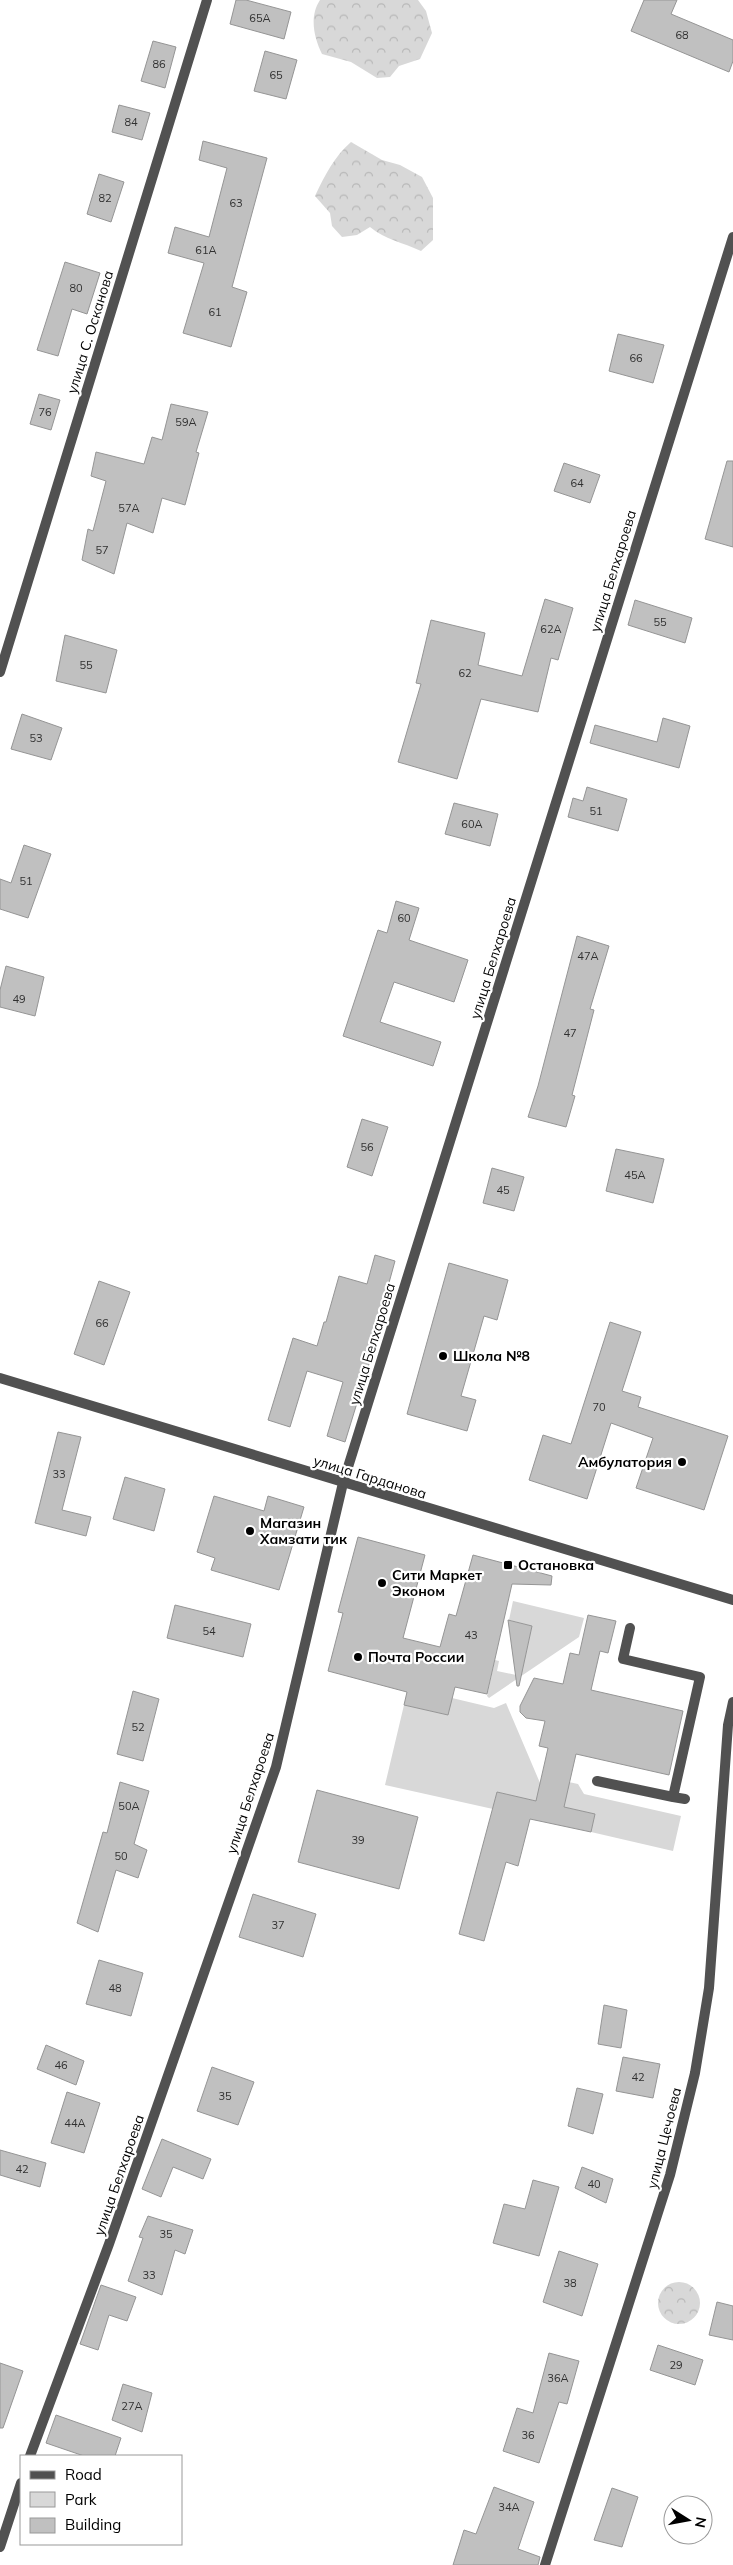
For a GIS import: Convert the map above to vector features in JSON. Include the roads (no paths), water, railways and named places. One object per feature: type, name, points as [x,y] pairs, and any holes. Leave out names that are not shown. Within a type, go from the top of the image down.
[{"type":"street","name":"улица С. Осканова","points":[[0,672],[207,0]]},
{"type":"street","name":"улица Белхароева","points":[[30,2455],[112,2235],[276,1767],[343,1483],[733,237]]},
{"type":"street","name":"улица Гарданова","points":[[0,1378],[733,1600]]},
{"type":"street","points":[[630,1628],[623,1660],[700,1677],[673,1797]]},
{"type":"street","name":"улица Цечоева","points":[[545,2565],[670,2175],[695,2073],[709,1988],[728,1725],[733,1702]]},
{"type":"street","points":[[597,1781],[685,1800]]},
{"type":"street","points":[[0,2547],[20,2486]]},
{"type":"place","name":"Школа №8","points":[[443,1356]]},
{"type":"place","name":"Амбулатория","points":[[682,1462]]},
{"type":"place","name":"Магазин Хамзати тик","points":[[250,1531]]},
{"type":"place","name":"Остановка","points":[[508,1565]]},
{"type":"place","name":"Сити Маркет Эконом","points":[[382,1583]]},
{"type":"place","name":"Почта России","points":[[358,1657]]}]
